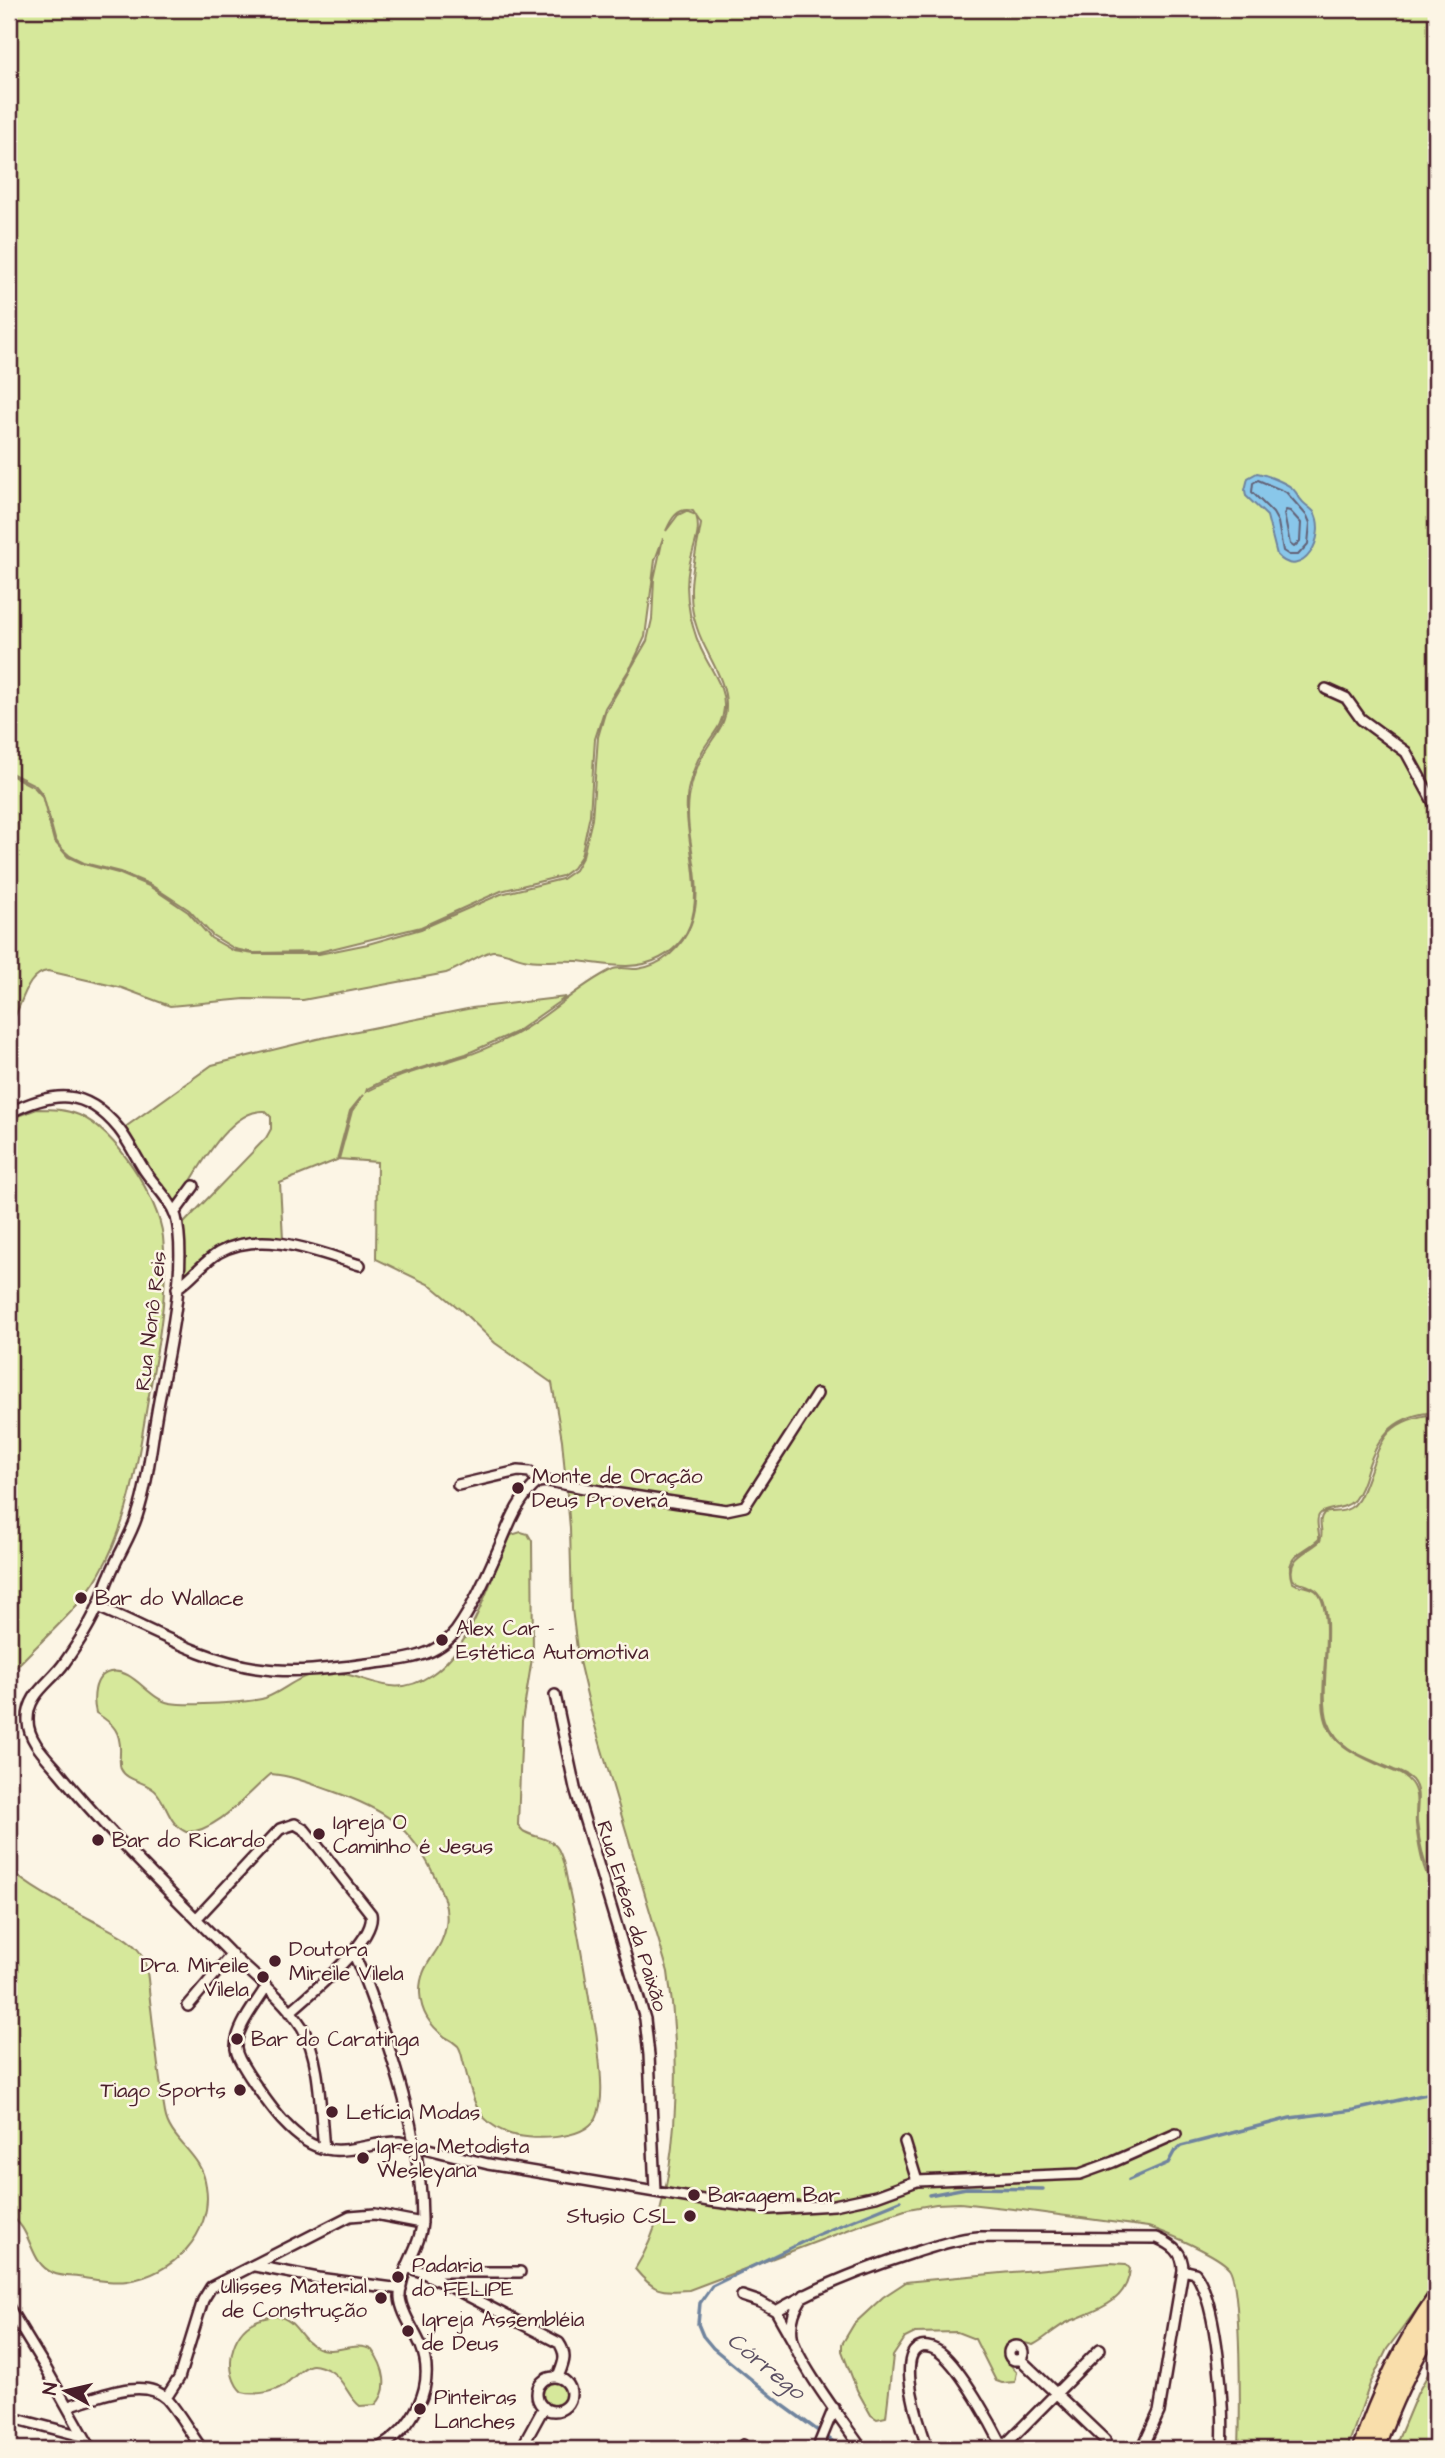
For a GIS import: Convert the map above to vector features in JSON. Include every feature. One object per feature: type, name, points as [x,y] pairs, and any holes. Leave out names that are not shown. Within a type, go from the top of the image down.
[{"type":"highway","points":[[1361,2449],[1386,2384],[1436,2298]]},
{"type":"highway","points":[[1375,2449],[1399,2388],[1436,2321]]},
{"type":"highway","points":[[1385,2449],[1424,2359],[1436,2340]]},
{"type":"street","points":[[1326,689],[1346,698],[1362,719],[1406,752],[1436,807]]},
{"type":"street","name":"Rua Nonô Reis","points":[[9,1113],[38,1099],[52,1097],[72,1097],[92,1106],[119,1129],[175,1212],[179,1248],[170,1339],[140,1505],[98,1607],[62,1666],[40,1687],[34,1697],[28,1715],[29,1731],[66,1781],[103,1823],[267,1987],[301,2027],[313,2053],[324,2149]]},
{"type":"street","points":[[175,1212],[194,1186]]},
{"type":"street","points":[[177,1288],[191,1279],[216,1254],[246,1243],[276,1242],[292,1245],[360,1265]]},
{"type":"street","points":[[98,1607],[229,1662],[258,1668],[343,1668],[428,1653],[443,1646],[460,1624],[520,1501],[538,1482],[556,1482],[658,1500],[734,1509],[745,1506],[817,1394]]},
{"type":"street","points":[[458,1485],[518,1471],[530,1472],[538,1482]]},
{"type":"street","name":"Rua Enéas da Paixão","points":[[555,1695],[575,1788],[642,2003],[649,2055],[656,2192]]},
{"type":"street","points":[[197,1918],[280,1829],[295,1824],[306,1830],[371,1914],[372,1922],[354,1953],[290,2012]]},
{"type":"street","points":[[354,1953],[397,2070],[415,2145],[422,2223],[401,2289],[402,2305],[426,2361],[427,2377],[421,2401],[405,2427],[392,2441],[377,2449]]},
{"type":"street","points":[[188,2006],[232,1954]]},
{"type":"street","points":[[267,1987],[237,2039],[238,2055],[278,2117],[315,2146],[324,2149],[338,2150],[389,2142],[415,2145],[488,2164],[770,2209],[807,2208],[876,2196],[917,2181],[1080,2174],[1176,2134]]},
{"type":"street","points":[[905,2143],[917,2181]]},
{"type":"street","points":[[166,2398],[179,2378],[186,2360],[208,2289],[350,2216],[375,2214],[422,2223]]},
{"type":"street","points":[[776,2311],[805,2294],[862,2269],[951,2241],[978,2238],[1157,2238],[1179,2252],[1182,2270],[1159,2412],[1142,2449]]},
{"type":"street","points":[[255,2266],[401,2289]]},
{"type":"street","points":[[407,2267],[422,2272],[559,2343],[565,2358],[558,2377]]},
{"type":"street","points":[[1182,2270],[1193,2272],[1197,2276],[1207,2299],[1222,2395],[1222,2449]]},
{"type":"street","points":[[422,2272],[520,2272]]},
{"type":"street","points":[[793,2341],[794,2313],[805,2294]]},
{"type":"street","points":[[742,2296],[776,2311],[832,2413],[862,2449]]},
{"type":"street","points":[[9,2308],[91,2449]]},
{"type":"street","points":[[928,2449],[909,2374],[913,2353],[917,2348],[925,2346],[944,2356],[973,2395],[1003,2448],[1100,2349]]},
{"type":"street","points":[[1020,2359],[1105,2440]]},
{"type":"street","points":[[558,2377],[569,2386],[569,2401],[558,2410],[544,2407],[538,2399],[540,2386],[546,2379],[558,2377]]},
{"type":"street","points":[[68,2406],[135,2388],[152,2388],[166,2398],[202,2449]]},
{"type":"street","points":[[521,2449],[544,2407]]},
{"type":"street","points":[[820,2445],[832,2413]]},
{"type":"street","points":[[9,2417],[82,2436]]},
{"type":"green space","points":[[9,9],[1436,9],[1436,1412],[1410,1417],[1391,1428],[1377,1446],[1354,1500],[1350,1504],[1320,1514],[1319,1539],[1297,1556],[1290,1566],[1292,1582],[1313,1589],[1322,1600],[1326,1630],[1323,1700],[1327,1724],[1332,1734],[1347,1749],[1400,1774],[1411,1783],[1416,1798],[1416,1824],[1422,1859],[1436,1890],[1436,2284],[1387,2349],[1370,2384],[1347,2449],[1239,2449],[1238,2325],[1229,2268],[1203,2251],[1148,2227],[960,2203],[936,2204],[908,2209],[866,2223],[689,2290],[658,2289],[635,2269],[650,2239],[662,2204],[670,2165],[676,2084],[672,2006],[668,1972],[592,1716],[578,1657],[572,1609],[570,1528],[562,1440],[552,1383],[495,1343],[432,1286],[376,1259],[377,1162],[339,1159],[352,1111],[363,1095],[350,1111],[337,1160],[280,1183],[283,1239],[250,1239],[182,1279],[183,1224],[266,1138],[271,1129],[271,1117],[265,1111],[251,1113],[224,1133],[175,1207],[124,1128],[212,1065],[317,1039],[472,1008],[566,997],[516,1032],[466,1054],[389,1078],[366,1092],[403,1075],[471,1054],[514,1035],[611,970],[637,969],[655,964],[677,948],[691,924],[695,908],[697,892],[689,830],[690,792],[694,775],[707,747],[721,726],[726,707],[723,686],[701,638],[691,601],[692,576],[701,524],[696,516],[697,535],[687,579],[688,602],[691,620],[703,654],[721,689],[724,708],[719,726],[698,759],[688,790],[687,811],[689,833],[695,881],[695,904],[690,925],[679,943],[660,958],[640,965],[619,966],[577,961],[529,960],[493,951],[446,973],[303,1000],[245,999],[170,1006],[122,988],[48,971],[40,973],[29,985],[9,1027],[9,774],[34,787],[42,796],[54,841],[68,857],[84,864],[118,873],[149,886],[188,912],[211,938],[234,951],[254,954],[319,954],[368,944],[421,929],[501,894],[562,879],[575,870],[583,856],[592,819],[598,737],[605,713],[647,641],[652,619],[654,579],[663,538],[655,560],[645,637],[632,665],[605,708],[595,739],[590,815],[581,856],[573,868],[562,876],[501,891],[421,927],[319,952],[254,953],[235,949],[212,935],[189,910],[149,884],[120,872],[84,863],[70,856],[55,839],[43,795],[35,785],[9,772]],"holes":[[[688,510],[695,515],[686,511],[678,515],[666,531],[679,512]]]},
{"type":"green space","points":[[37,1109],[64,1110],[93,1123],[107,1135],[133,1167],[160,1221],[165,1278],[159,1339],[132,1489],[119,1532],[91,1587],[69,1614],[9,1675],[9,1119]]},
{"type":"green space","points":[[1436,1414],[1436,1888],[1421,1847],[1417,1822],[1418,1795],[1412,1780],[1346,1747],[1328,1721],[1325,1707],[1327,1632],[1323,1601],[1315,1589],[1293,1580],[1292,1566],[1320,1541],[1324,1513],[1347,1510],[1358,1500],[1379,1448],[1393,1429],[1417,1417]]},
{"type":"green space","points":[[521,1532],[528,1534],[532,1541],[533,1652],[522,1721],[518,1825],[524,1831],[554,1844],[562,1857],[596,2029],[601,2080],[599,2110],[589,2126],[568,2135],[541,2138],[507,2133],[486,2120],[475,2104],[459,2048],[435,2028],[424,2013],[420,1993],[423,1973],[444,1936],[447,1912],[434,1875],[405,1831],[380,1812],[350,1798],[302,1781],[271,1774],[220,1819],[197,1831],[186,1832],[172,1820],[161,1798],[153,1789],[133,1779],[121,1769],[118,1734],[112,1725],[96,1713],[94,1702],[100,1678],[110,1672],[126,1674],[155,1696],[178,1704],[257,1700],[272,1695],[304,1677],[325,1673],[345,1674],[388,1686],[419,1682],[445,1663],[457,1649],[476,1617],[511,1535]]},
{"type":"green space","points":[[9,1869],[28,1884],[122,1937],[143,1957],[165,2113],[173,2132],[199,2165],[206,2186],[207,2204],[196,2236],[186,2249],[174,2261],[144,2277],[111,2281],[53,2273],[39,2261],[22,2228],[9,2216]]},
{"type":"green space","points":[[1110,2263],[1126,2264],[1130,2269],[1122,2291],[1115,2299],[1062,2325],[1033,2345],[1013,2340],[1005,2345],[1004,2358],[1017,2372],[1015,2382],[996,2381],[975,2339],[957,2332],[915,2333],[905,2338],[893,2356],[886,2417],[877,2419],[871,2415],[857,2390],[842,2351],[842,2344],[854,2324],[883,2297],[906,2282]]},
{"type":"green space","points":[[276,2316],[289,2321],[318,2348],[332,2350],[359,2346],[372,2350],[380,2363],[384,2378],[383,2392],[375,2405],[360,2406],[332,2372],[312,2365],[273,2390],[254,2394],[242,2392],[236,2385],[231,2367],[237,2338],[250,2324]]},
{"type":"green space","points":[[1436,2360],[1436,2416],[1425,2449],[1394,2449],[1417,2394]]},
{"type":"green space","points":[[554,2378],[565,2382],[569,2393],[565,2404],[554,2408],[543,2404],[539,2393],[543,2382]]},
{"type":"water","points":[[1257,473],[1289,486],[1314,512],[1318,533],[1310,553],[1303,560],[1286,562],[1277,555],[1267,516],[1246,496],[1248,478]]},
{"type":"waterway","points":[[1129,2180],[1168,2163],[1181,2146],[1290,2118],[1354,2110],[1436,2092]]},
{"type":"waterway","points":[[929,2195],[966,2188],[1043,2189]]},
{"type":"waterway","name":"Córrego","points":[[843,2449],[784,2406],[713,2348],[703,2336],[698,2324],[700,2303],[712,2286],[817,2235],[900,2201]]},
{"type":"place","name":"Monte de Oração Deus Proverá","points":[[518,1488]]},
{"type":"place","name":"Bar do Wallace","points":[[81,1598]]},
{"type":"place","name":"Alex Car - Estética Automotiva","points":[[442,1640]]},
{"type":"place","name":"Igreja O Caminho é Jesus","points":[[319,1834]]},
{"type":"place","name":"Bar do Ricardo","points":[[98,1840]]},
{"type":"place","name":"Doutora Mireile Vilela","points":[[275,1961]]},
{"type":"place","name":"Dra. Mireile Vilela","points":[[263,1977]]},
{"type":"place","name":"Bar do Caratinga","points":[[237,2039]]},
{"type":"place","name":"Tiago Sports","points":[[240,2090]]},
{"type":"place","name":"Letícia Modas","points":[[332,2112]]},
{"type":"place","name":"Igreja Metodista Wesleyana","points":[[363,2158]]},
{"type":"place","name":"Baragem Bar","points":[[694,2195]]},
{"type":"place","name":"Stusio CSL","points":[[690,2216]]},
{"type":"place","name":"Padaria do FELIPE","points":[[398,2277]]},
{"type":"place","name":"Ulisses Material de Construção","points":[[381,2298]]},
{"type":"place","name":"Igreja Assembléia de Deus","points":[[408,2331]]},
{"type":"place","name":"Pinteiras Lanches","points":[[420,2409]]}]
